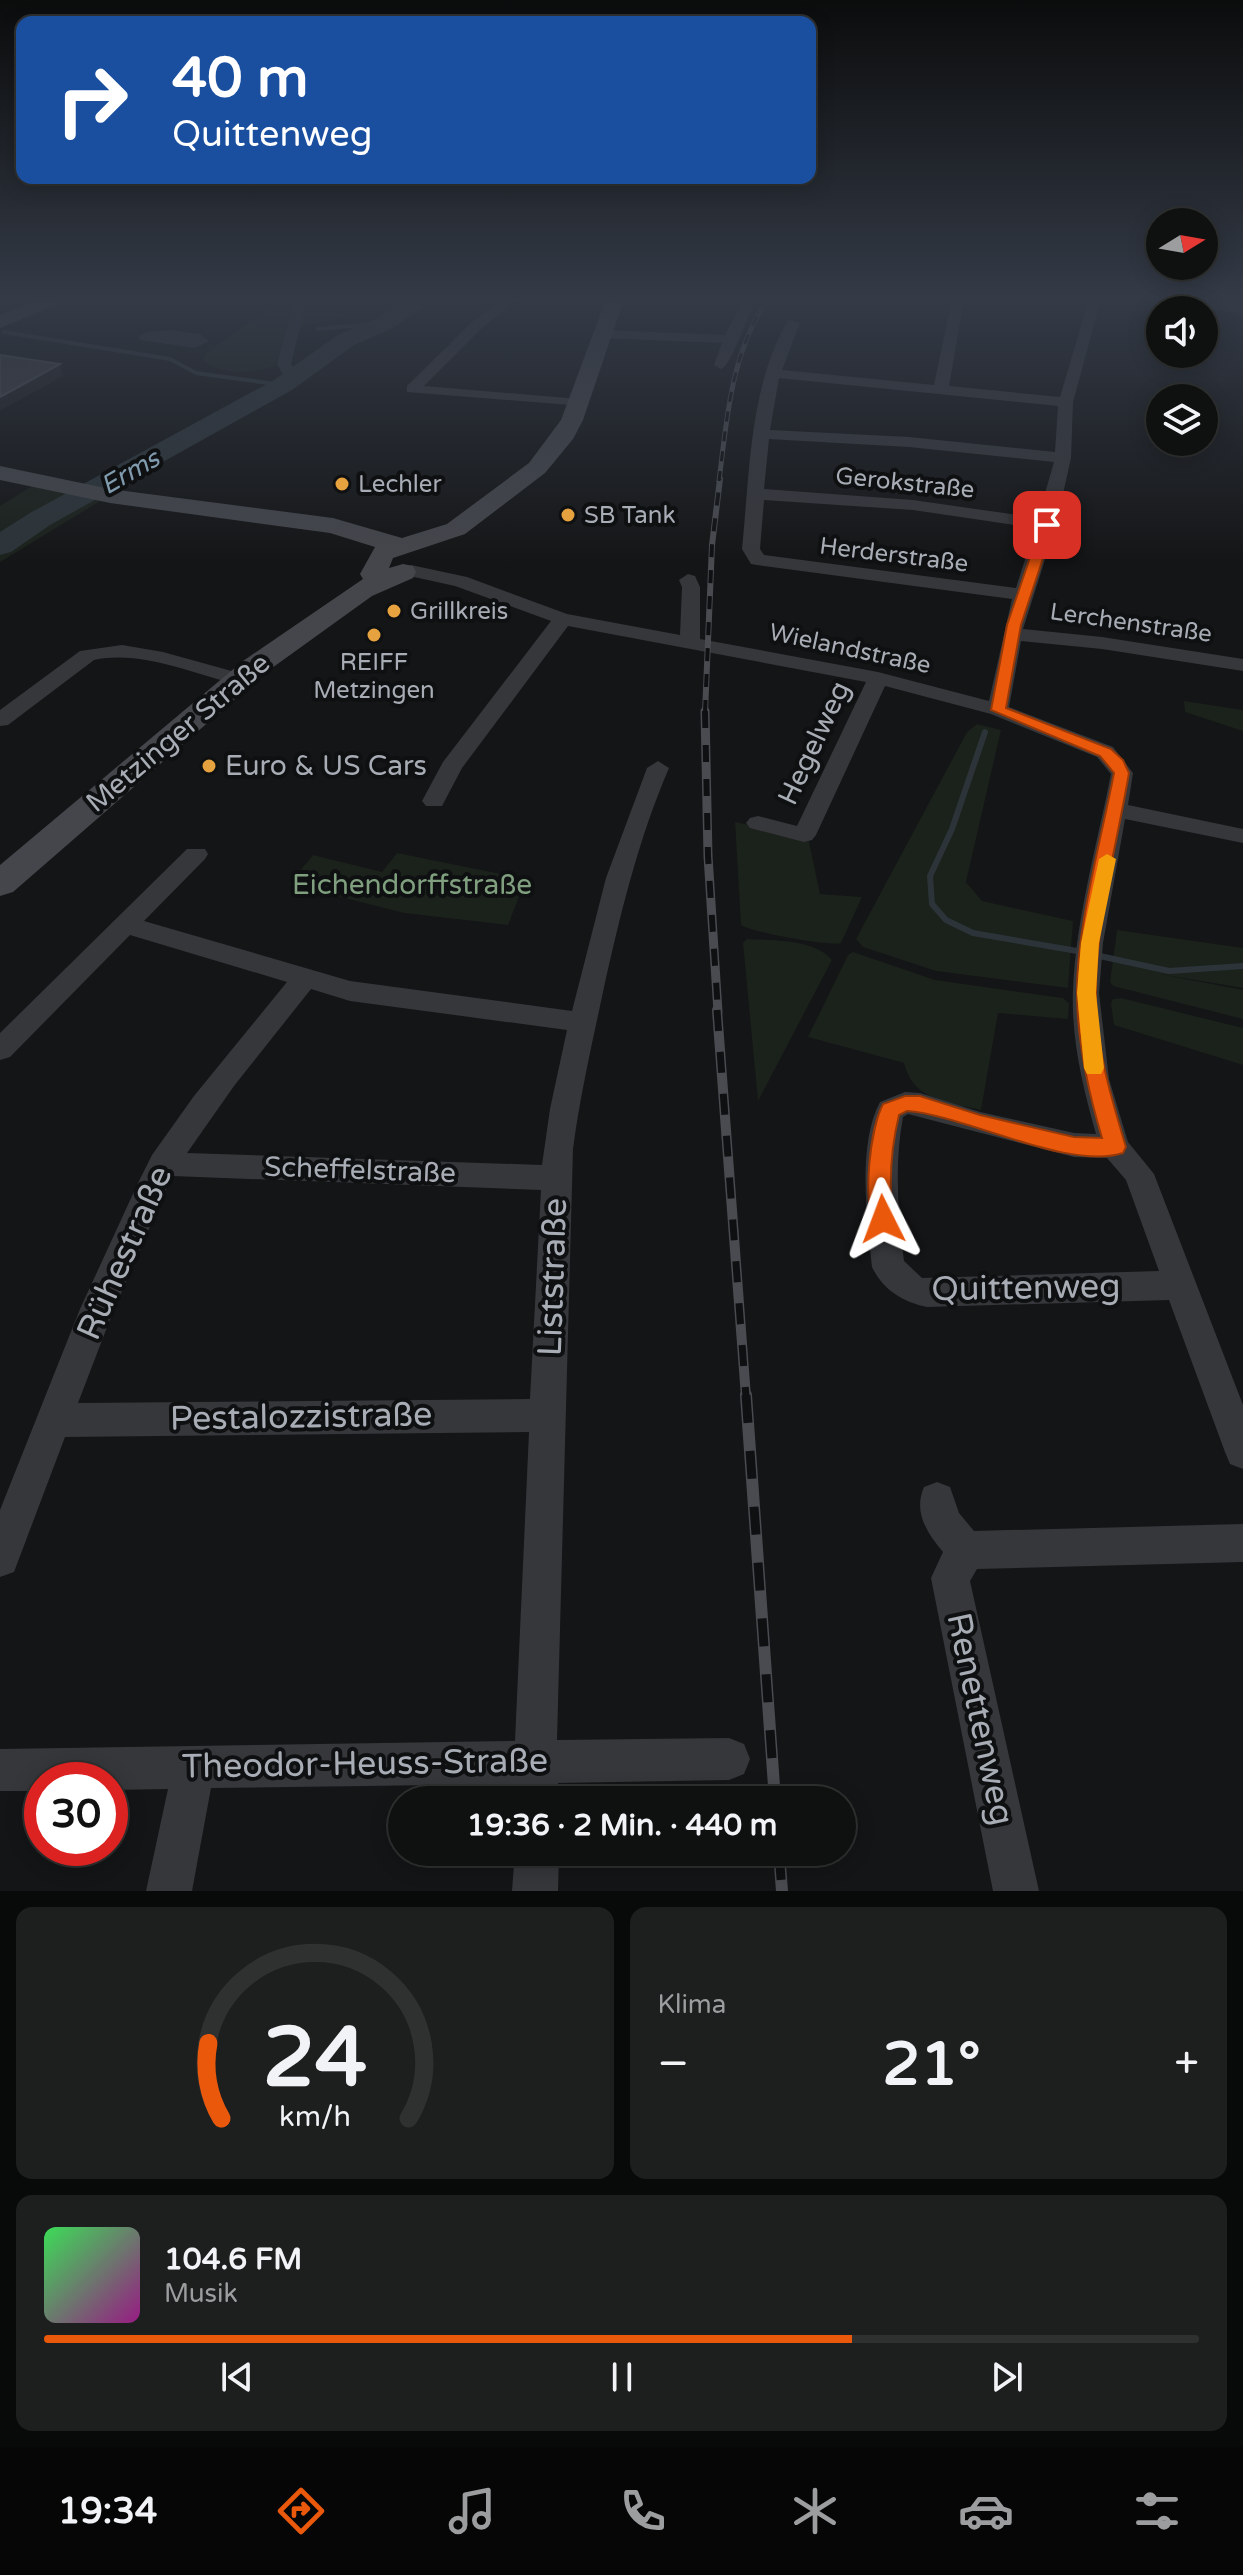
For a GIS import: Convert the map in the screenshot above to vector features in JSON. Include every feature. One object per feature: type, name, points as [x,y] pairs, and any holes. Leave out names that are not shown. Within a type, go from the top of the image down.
[{"type":"street","points":[[414,387],[412,389],[579,403]]},
{"type":"street","points":[[0,473],[110,496],[333,526],[358,533],[406,559],[451,532],[537,468],[565,434],[584,387]]},
{"type":"street","points":[[757,494],[760,434],[769,387]]},
{"type":"street","points":[[933,387],[1066,402]]},
{"type":"street","points":[[998,710],[1013,634],[1047,525],[1063,458],[1066,402],[1070,387]]},
{"type":"street","points":[[760,434],[909,442],[1063,458]]},
{"type":"street","name":"Gerokstraße","points":[[757,494],[913,505],[1047,525]]},
{"type":"street","name":"Herderstraße","points":[[757,494],[751,549],[757,560],[1025,595]]},
{"type":"street","name":"Wielandstraße","points":[[406,559],[563,619],[878,678],[998,710],[1091,746],[1112,758],[1122,773],[1090,952],[1086,993],[1095,1079],[1115,1147]]},
{"type":"street","name":"Metzinger Straße","points":[[0,884],[239,679],[406,559]]},
{"type":"street","points":[[688,580],[690,643]]},
{"type":"street","points":[[434,801],[451,767],[563,619]]},
{"type":"street","name":"Lerchenstraße","points":[[1013,634],[1102,643],[1243,665]]},
{"type":"street","points":[[0,720],[87,655],[101,651],[127,652],[239,679]]},
{"type":"street","name":"Hegelweg","points":[[758,823],[804,835],[878,678]]},
{"type":"street","name":"Liststraße","points":[[536,1780],[557,1178],[562,1116],[607,914],[633,826],[658,768]]},
{"type":"street","points":[[1117,810],[1243,836]]},
{"type":"street","points":[[0,1050],[196,854]]},
{"type":"street","points":[[127,925],[350,991],[583,1022]]},
{"type":"street","name":"Rühestraße","points":[[0,1558],[97,1309],[163,1164],[304,979]]},
{"type":"street","name":"Quittenweg","points":[[1115,1147],[1074,1145],[980,1123],[920,1104],[905,1103],[890,1110],[883,1141],[880,1195],[888,1267],[913,1290],[927,1293],[1180,1285]]},
{"type":"street","points":[[1115,1147],[1139,1174],[1239,1431]]},
{"type":"street","name":"Scheffelstraße","points":[[163,1164],[557,1178]]},
{"type":"street","name":"Pestalozzistraße","points":[[54,1420],[548,1415]]},
{"type":"street","points":[[937,1500],[942,1522],[966,1550],[1243,1543]]},
{"type":"street","name":"Renettenweg","points":[[966,1550],[950,1578],[1016,1891]]},
{"type":"street","name":"Theodor-Heuss-Straße","points":[[0,1770],[194,1767],[536,1780],[729,1759]]},
{"type":"street","points":[[169,1891],[194,1767]]},
{"type":"street","points":[[535,1891],[536,1866]]},
{"type":"green space","points":[[32,486],[102,500],[0,562],[0,506]]},
{"type":"green space","points":[[1184,701],[1243,710],[1243,731],[1185,712]]},
{"type":"green space","points":[[977,724],[1001,730],[966,882],[982,901],[1073,921],[1068,988],[936,971],[863,947],[856,939],[967,732]]},
{"type":"green space","points":[[735,822],[808,837],[820,894],[862,897],[841,943],[791,938],[741,925]]},
{"type":"green space","name":"Eichendorffstraße","points":[[397,853],[526,879],[508,925],[404,913],[289,884],[313,855],[382,872]]},
{"type":"green space","points":[[1117,930],[1243,948],[1243,988],[1159,974],[1243,990],[1243,1019],[1113,986],[1110,982]]},
{"type":"green space","points":[[747,939],[804,944],[832,960],[758,1101],[743,943]]},
{"type":"green space","points":[[853,952],[935,980],[1063,998],[1069,1003],[1068,1019],[998,1013],[981,1110],[945,1102],[915,1085],[904,1063],[808,1037],[848,955]]},
{"type":"green space","points":[[1121,998],[1243,1028],[1243,1065],[1114,1025],[1111,1004],[1113,999]]},
{"type":"building","points":[[0,387],[18,387],[0,397]]},
{"type":"waterway","name":"Erms","points":[[0,546],[40,519],[279,387]]},
{"type":"waterway","points":[[985,732],[952,829],[930,876],[932,904],[946,920],[973,933],[1083,952]]},
{"type":"waterway","points":[[1095,955],[1169,971],[1243,966]]},
{"type":"railway","points":[[719,481],[733,387]]},
{"type":"railway","points":[[705,712],[712,545],[720,479]]},
{"type":"railway","points":[[705,712],[708,856],[718,1012]]},
{"type":"railway","points":[[717,1010],[746,1397]]},
{"type":"railway","points":[[746,1395],[774,1786]]},
{"type":"railway","points":[[780,1866],[782,1891]]},
{"type":"slow traffic","points":[[1094,1068],[1086,993],[1090,943],[1107,859]]},
{"type":"place","name":"Lechler","points":[[342,484]]},
{"type":"place","name":"SB Tank","points":[[568,515]]},
{"type":"place","name":"Grillkreis","points":[[394,611]]},
{"type":"place","name":"REIFF Metzingen","points":[[374,635]]},
{"type":"place","name":"Euro & US Cars","points":[[209,766]]},
{"type":"route","points":[[883,1219],[880,1195],[883,1141],[890,1110],[905,1103],[920,1104],[980,1123],[1074,1145],[1115,1147],[1095,1079],[1086,993],[1090,943],[1122,773],[1117,763],[1105,752],[998,710],[1014,625],[1047,525]]}]
